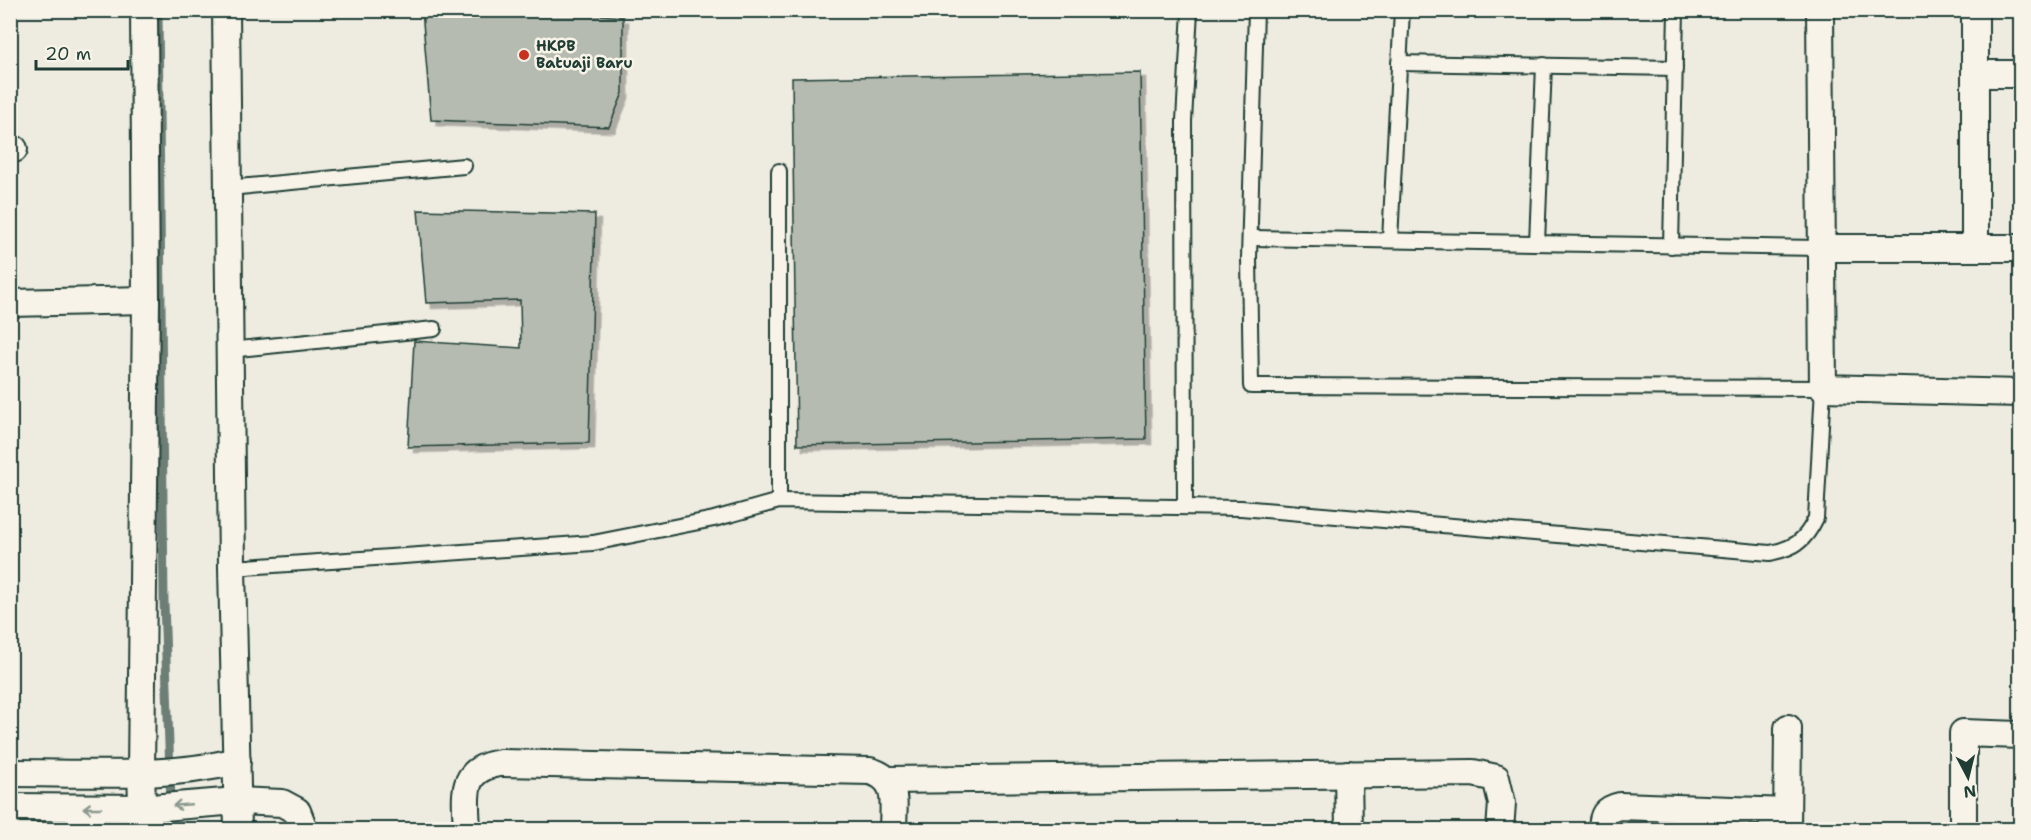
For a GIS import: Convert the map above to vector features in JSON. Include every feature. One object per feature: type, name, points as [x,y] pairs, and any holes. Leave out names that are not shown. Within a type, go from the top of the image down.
[{"type":"street","points":[[144,10],[145,815]]},
{"type":"street","points":[[226,10],[232,568],[237,761],[226,802],[238,830]]},
{"type":"street","points":[[1820,10],[1823,388],[2020,393]]},
{"type":"street","points":[[1975,248],[1976,10]]},
{"type":"street","points":[[1976,74],[2020,74]]},
{"type":"street","points":[[1821,248],[2020,248]]},
{"type":"street","points":[[10,303],[146,300]]},
{"type":"street","points":[[1602,830],[1602,820],[1607,811],[1620,806],[1787,821],[1788,728]]},
{"type":"street","points":[[1963,830],[1963,733],[2020,735]]},
{"type":"street","points":[[10,773],[146,773],[212,768],[237,761]]},
{"type":"street","points":[[467,830],[466,786],[471,776],[479,770],[489,765],[500,764],[870,771],[888,780],[893,790],[893,830]]},
{"type":"street","points":[[888,780],[1473,773],[1496,778],[1502,803],[1500,830]]},
{"type":"street","points":[[1348,774],[1349,830]]},
{"type":"street","points":[[10,807],[145,815],[226,802],[282,803],[297,811],[302,830]]},
{"type":"lane","points":[[1185,507],[1184,121],[1190,10]]},
{"type":"lane","points":[[232,568],[593,543],[714,519],[779,501],[1240,508],[1770,553],[1799,543],[1809,533],[1816,518],[1823,388],[1251,386],[1249,258],[1256,10]]},
{"type":"lane","points":[[1390,240],[1402,10]]},
{"type":"lane","points":[[1671,246],[1677,10]]},
{"type":"lane","points":[[1399,63],[1675,68]]},
{"type":"lane","points":[[1537,243],[1544,65]]},
{"type":"lane","points":[[228,188],[464,166]]},
{"type":"lane","points":[[779,171],[779,501]]},
{"type":"lane","points":[[1251,238],[1821,248]]},
{"type":"lane","points":[[229,350],[434,329]]},
{"type":"building","name":"HKPB Batuaji Baru","points":[[422,10],[540,10],[623,17],[623,93],[609,127],[431,120]]},
{"type":"building","points":[[1140,72],[1146,439],[797,445],[792,78]]},
{"type":"building","points":[[418,210],[595,214],[589,443],[408,447],[414,341],[521,348],[520,300],[426,303]]},
{"type":"waterway","points":[[158,10],[164,602],[172,830]]},
{"type":"place","name":"HKPB Batuaji Baru","points":[[524,55]]}]
